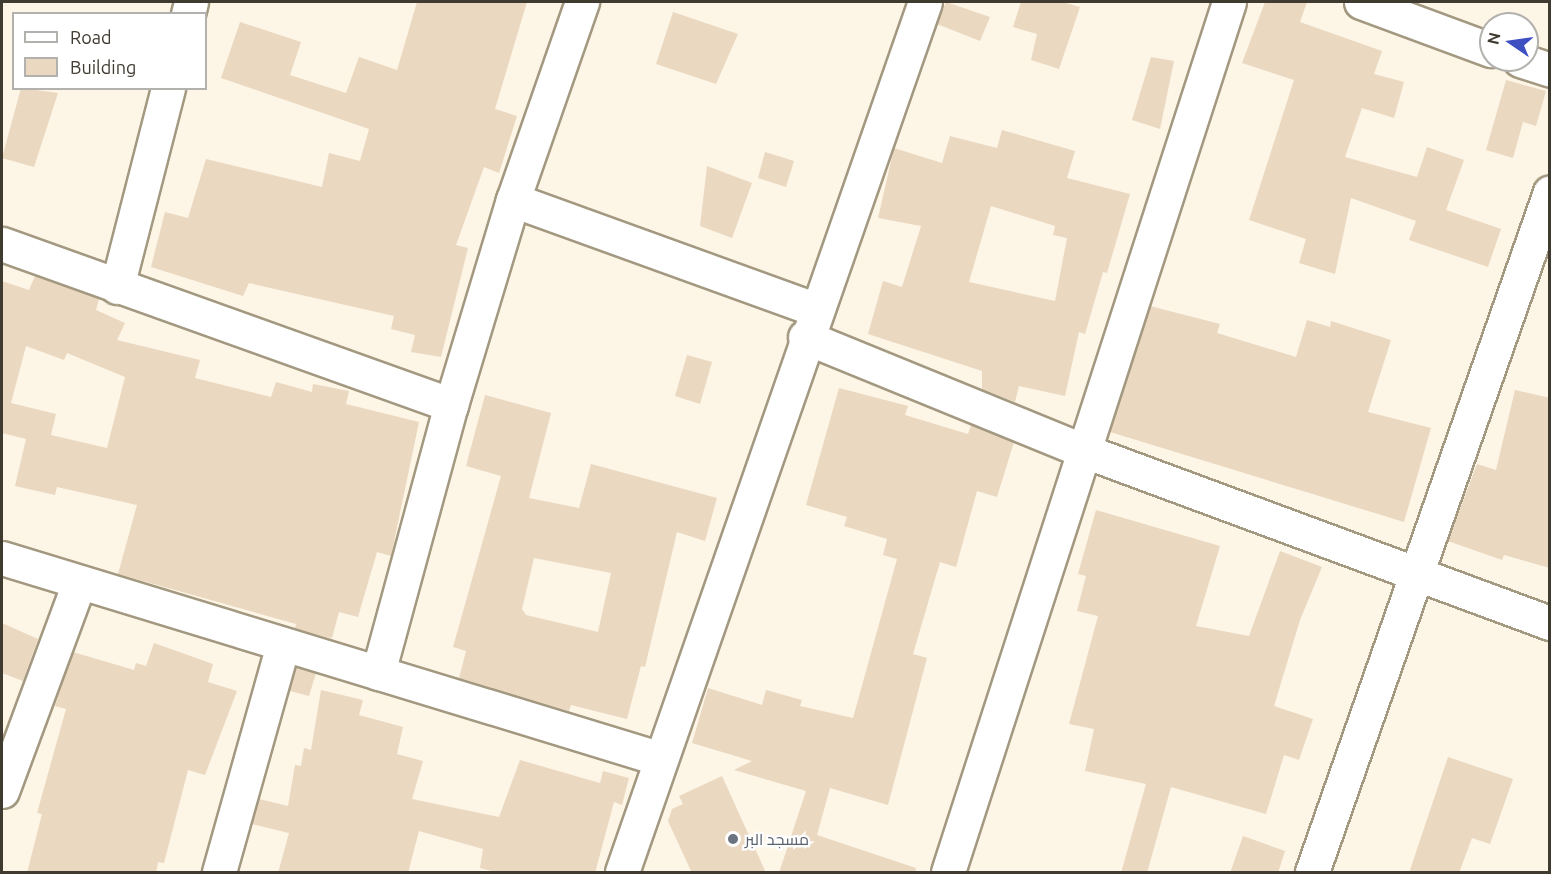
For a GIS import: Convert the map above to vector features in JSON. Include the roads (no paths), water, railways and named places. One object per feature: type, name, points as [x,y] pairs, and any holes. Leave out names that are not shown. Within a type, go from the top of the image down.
[{"type":"street","points":[[378,673],[451,405],[513,200],[582,2]]},
{"type":"street","points":[[622,873],[658,758],[809,323],[925,2]]},
{"type":"street","points":[[948,873],[1082,450],[1229,2]]},
{"type":"street","points":[[1361,2],[1479,46]]},
{"type":"street","points":[[117,287],[167,90]]},
{"type":"street","points":[[1312,873],[1550,192]]},
{"type":"street","points":[[513,200],[809,323],[1082,450],[1550,624]]},
{"type":"street","points":[[2,244],[451,405]]},
{"type":"street","points":[[2,558],[658,758]]},
{"type":"street","points":[[2,791],[79,583]]},
{"type":"street","points":[[219,873],[284,645]]},
{"type":"place","name":"مسجد البر","points":[[733,839]]}]
